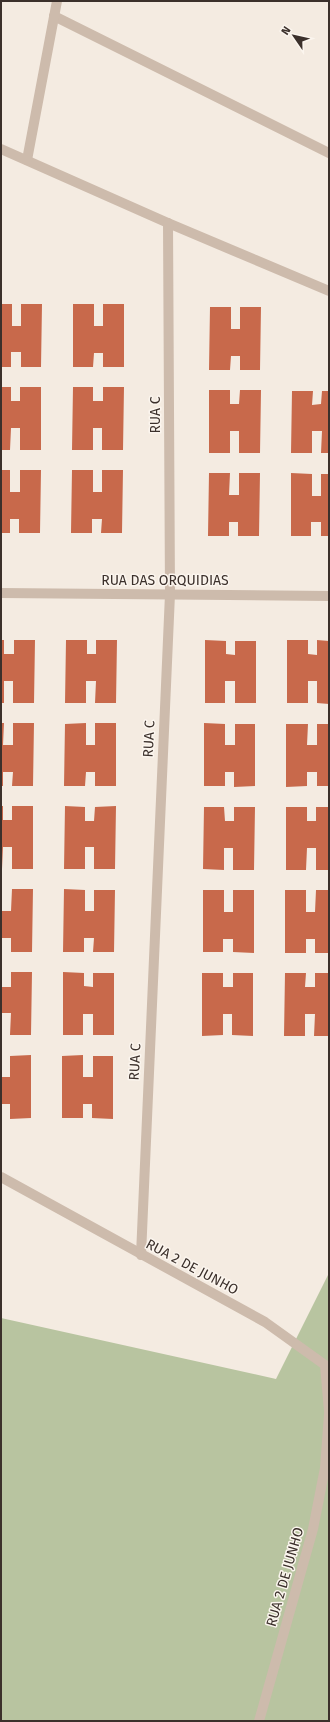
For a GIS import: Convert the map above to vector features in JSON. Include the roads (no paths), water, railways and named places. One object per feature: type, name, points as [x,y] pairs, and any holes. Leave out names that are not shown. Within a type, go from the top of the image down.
[{"type":"street","points":[[26,160],[56,1]]},
{"type":"street","points":[[54,16],[329,153]]},
{"type":"street","points":[[1,149],[168,223],[329,291]]},
{"type":"street","name":"RUA C","points":[[141,1255],[170,594],[168,223]]},
{"type":"street","name":"RUA DAS ORQUIDIAS","points":[[1,593],[329,596]]},
{"type":"street","name":"RUA 2 DE JUNHO","points":[[1,1177],[265,1322],[325,1365],[329,1412],[325,1468],[313,1529],[259,1721]]}]
